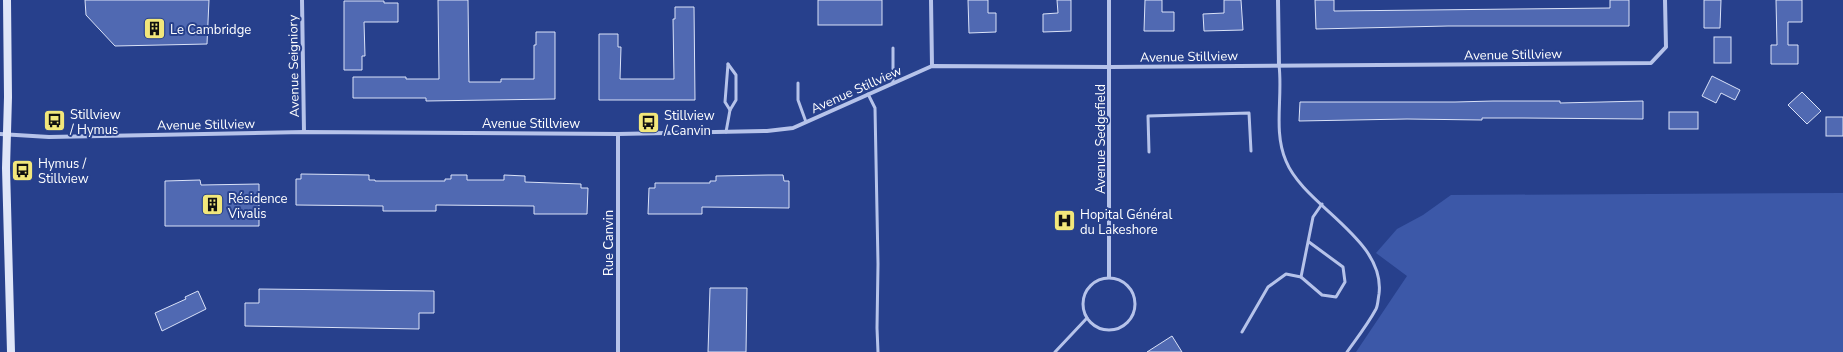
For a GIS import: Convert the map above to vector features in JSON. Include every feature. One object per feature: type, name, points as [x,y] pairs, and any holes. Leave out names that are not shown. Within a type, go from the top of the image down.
[{"type":"street","points":[[7,0],[4,134],[11,352]]},
{"type":"street","name":"Avenue Seigniory","points":[[302,0],[304,132]]},
{"type":"street","points":[[931,0],[932,66]]},
{"type":"street","name":"Avenue Sedgefield","points":[[1109,0],[1109,277]]},
{"type":"street","points":[[1278,0],[1279,65]]},
{"type":"street","name":"Avenue Stillview","points":[[4,134],[49,137],[304,132],[618,134],[767,131],[793,128],[932,66],[1110,67],[1651,63],[1666,47],[1666,0]]},
{"type":"street","name":"Rue Canvin","points":[[618,134],[618,352]]},
{"type":"lane","points":[[893,48],[893,83]]},
{"type":"lane","points":[[726,132],[730,110],[736,100],[736,75],[728,64],[725,102],[730,110]]},
{"type":"lane","points":[[1279,65],[1281,78],[1279,143],[1286,163],[1300,182],[1356,238],[1374,265],[1379,288],[1377,308],[1347,352]]},
{"type":"lane","points":[[798,83],[798,100],[806,122]]},
{"type":"lane","points":[[868,94],[875,108],[878,352]]},
{"type":"lane","points":[[1149,152],[1148,116],[1249,113],[1251,151]]},
{"type":"lane","points":[[1301,277],[1313,217],[1322,204]]},
{"type":"lane","points":[[1242,332],[1268,287],[1286,274],[1301,277],[1322,295],[1336,297],[1345,282],[1343,266],[1309,242]]},
{"type":"lane","points":[[1109,277],[1119,279],[1127,284],[1136,299],[1134,315],[1128,323],[1121,328],[1110,331],[1096,327],[1086,318],[1083,307],[1084,297],[1094,282],[1109,277]]},
{"type":"lane","points":[[1055,352],[1086,318]]},
{"type":"shaded area","points":[[1843,193],[1843,352],[1356,352],[1407,276],[1376,253],[1397,229],[1423,215],[1451,195]]},
{"type":"building","name":"Le Cambridge","points":[[85,0],[209,0],[207,44],[115,46],[86,15]]},
{"type":"building","points":[[438,0],[468,0],[469,82],[501,82],[501,79],[534,79],[534,45],[536,45],[536,32],[555,32],[555,99],[426,101],[426,98],[353,98],[353,77],[406,77],[406,79],[439,79]]},
{"type":"building","points":[[818,0],[882,0],[882,25],[818,25]]},
{"type":"building","points":[[968,0],[988,0],[988,13],[996,13],[996,32],[969,33]]},
{"type":"building","points":[[1057,0],[1071,0],[1071,31],[1043,32],[1043,14],[1058,13]]},
{"type":"building","points":[[1145,0],[1162,0],[1162,12],[1174,12],[1174,31],[1144,31]]},
{"type":"building","points":[[1224,0],[1241,0],[1243,30],[1204,31],[1203,14],[1224,13]]},
{"type":"building","points":[[1315,0],[1334,0],[1334,11],[1610,8],[1610,0],[1629,0],[1629,26],[1448,26],[1316,29]]},
{"type":"building","points":[[1704,0],[1721,0],[1720,28],[1704,28]]},
{"type":"building","points":[[1776,0],[1802,0],[1802,22],[1788,22],[1788,45],[1798,45],[1798,64],[1771,64],[1771,45],[1777,45]]},
{"type":"building","points":[[344,1],[384,1],[384,3],[398,3],[398,22],[364,22],[365,56],[362,56],[362,70],[344,70]]},
{"type":"building","points":[[675,7],[694,7],[695,100],[599,100],[599,34],[618,34],[618,47],[621,47],[620,79],[674,79],[673,19],[675,19]]},
{"type":"building","points":[[1714,37],[1731,37],[1731,63],[1714,63]]},
{"type":"building","points":[[1712,76],[1740,90],[1735,100],[1721,93],[1716,103],[1702,96]]},
{"type":"building","points":[[1802,92],[1821,111],[1807,124],[1788,105]]},
{"type":"building","points":[[1560,101],[1560,103],[1643,101],[1643,119],[1482,118],[1482,120],[1407,119],[1299,121],[1300,102]]},
{"type":"building","points":[[1669,112],[1698,112],[1698,129],[1669,129]]},
{"type":"building","points":[[1826,117],[1843,117],[1843,136],[1826,136]]},
{"type":"building","points":[[301,174],[369,175],[369,180],[375,181],[445,181],[445,179],[451,179],[451,175],[467,175],[467,180],[504,180],[504,175],[525,176],[525,182],[581,184],[581,188],[588,188],[587,214],[534,214],[534,206],[436,205],[436,211],[383,211],[383,206],[296,205],[296,179],[301,179]]},
{"type":"building","points":[[783,175],[784,181],[789,181],[789,208],[702,207],[702,214],[648,214],[649,188],[655,188],[655,183],[710,183],[710,181],[716,181],[716,176]]},
{"type":"building","name":"Résidence Vivalis","points":[[200,180],[201,185],[259,184],[259,226],[165,226],[165,181]]},
{"type":"building","points":[[710,288],[747,288],[746,352],[708,352]]},
{"type":"building","points":[[259,289],[434,291],[434,313],[419,313],[419,329],[245,326],[245,303],[259,303]]},
{"type":"building","points":[[198,291],[206,309],[162,331],[155,313],[186,299],[185,297]]},
{"type":"building","points":[[1172,336],[1182,352],[1147,352]]},
{"type":"place","name":"Le Cambridge","points":[[154,29]]},
{"type":"place","name":"Stillview / Hymus","points":[[54,121]]},
{"type":"place","name":"Stillview / Canvin","points":[[648,122]]},
{"type":"place","name":"Hymus / Stillview","points":[[22,170]]},
{"type":"place","name":"Résidence Vivalis","points":[[212,205]]},
{"type":"place","name":"Hopital Général du Lakeshore","points":[[1065,221]]}]
